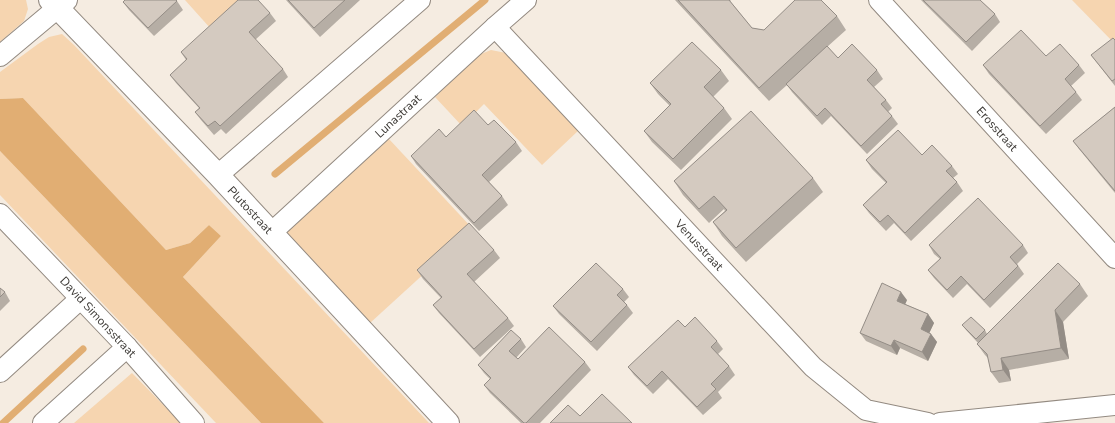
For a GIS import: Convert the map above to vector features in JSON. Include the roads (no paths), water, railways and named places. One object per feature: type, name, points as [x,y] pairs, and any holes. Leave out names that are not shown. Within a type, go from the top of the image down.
[{"type":"street","points":[[218,175],[420,0]]},
{"type":"street","name":"Lunastraat","points":[[271,233],[526,0]]},
{"type":"street","name":"Erosstraat","points":[[880,0],[1115,258]]},
{"type":"street","points":[[0,56],[58,3]]},
{"type":"street","name":"Plutostraat","points":[[58,3],[448,423]]},
{"type":"street","name":"Venusstraat","points":[[495,27],[813,367],[866,410],[928,423]]},
{"type":"street","name":"David Simonsstraat","points":[[0,214],[127,347],[194,423]]},
{"type":"street","points":[[0,372],[80,298]]},
{"type":"street","points":[[43,423],[127,347]]},
{"type":"street","points":[[940,423],[1115,405]]},
{"type":"waterway","points":[[275,174],[485,0]]},
{"type":"waterway","points":[[3,423],[83,349]]}]
